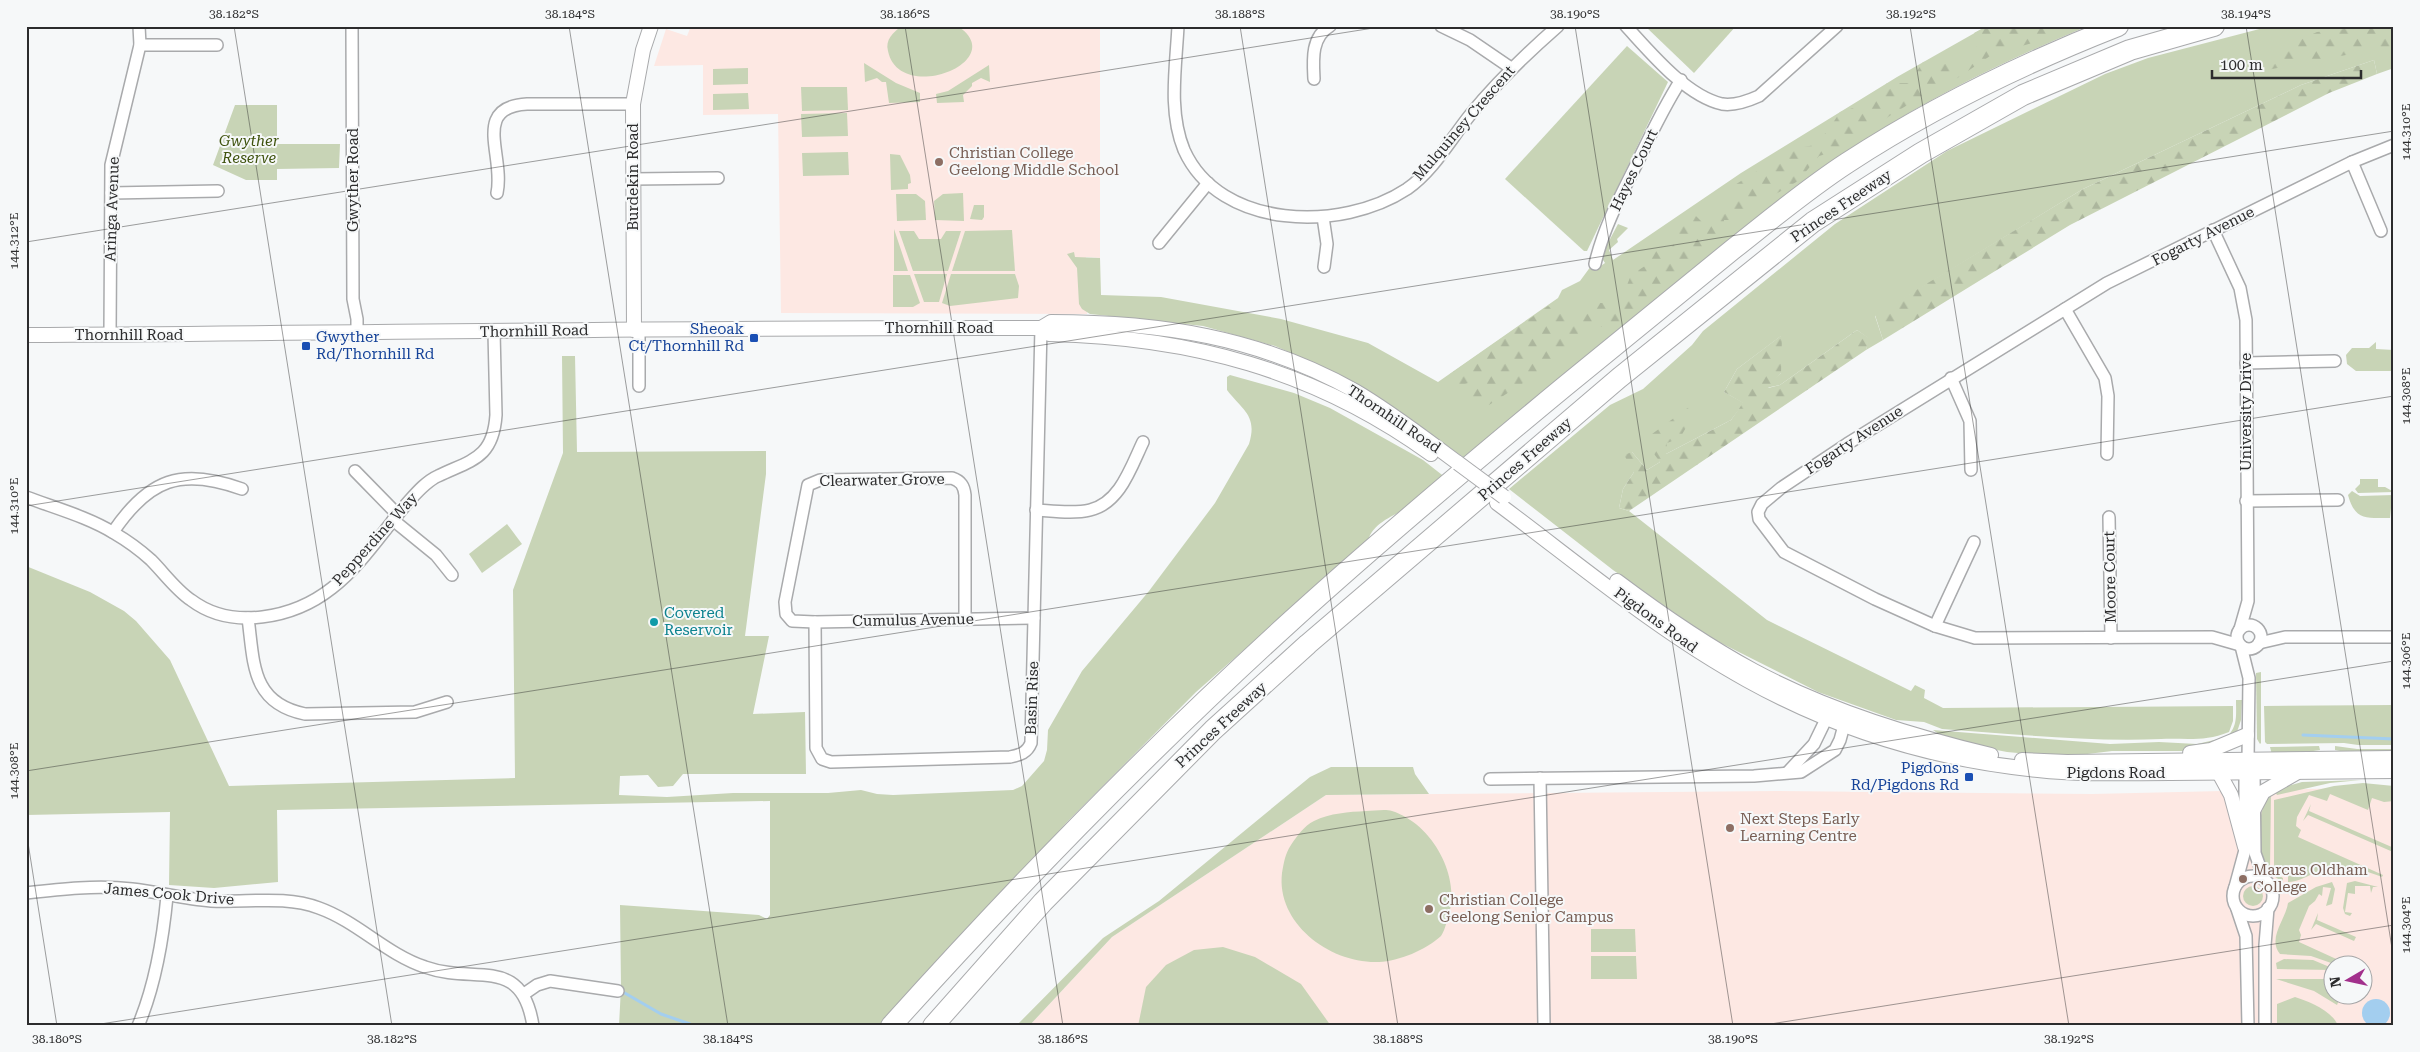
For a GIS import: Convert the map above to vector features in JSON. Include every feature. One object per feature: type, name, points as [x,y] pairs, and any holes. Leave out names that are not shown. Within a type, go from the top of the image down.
[{"type":"highway","name":"Princes Freeway","points":[[891,1026],[1056,848],[1211,696],[1292,620],[1606,352],[1792,203],[1847,163],[1907,127],[2008,74],[2066,46],[2118,26]]},
{"type":"highway","name":"Princes Freeway","points":[[932,1026],[1042,902],[1221,724],[1308,644],[1619,378],[1813,222],[1921,153],[2023,95],[2130,50],[2214,26]]},
{"type":"street","name":"Aringa Avenue","points":[[110,335],[111,165],[140,45],[139,26]]},
{"type":"street","name":"Gwyther Road","points":[[352,26],[353,299],[357,319],[357,333]]},
{"type":"street","name":"Burdekin Road","points":[[636,330],[633,104],[643,50],[652,26]]},
{"type":"street","name":"Mulquiney Crescent","points":[[1178,26],[1174,107],[1184,150],[1195,168],[1208,183],[1232,198],[1264,211],[1295,216],[1324,217],[1360,211],[1407,189],[1426,173],[1474,110],[1511,68],[1558,26]]},
{"type":"street","points":[[1314,79],[1313,57],[1317,42],[1324,30],[1330,26]]},
{"type":"street","points":[[1441,26],[1470,40],[1511,68]]},
{"type":"street","points":[[1626,26],[1681,80],[1700,95],[1723,104],[1749,101],[1772,87],[1837,26]]},
{"type":"street","points":[[140,45],[217,45]]},
{"type":"street","name":"Hayes Court","points":[[1595,264],[1601,240],[1625,186],[1667,101],[1681,80]]},
{"type":"street","points":[[497,193],[499,177],[494,120],[500,111],[515,105],[527,104],[633,104]]},
{"type":"street","name":"Fogarty Avenue","points":[[2212,637],[1976,638],[1935,626],[1858,591],[1784,552],[1759,520],[1758,512],[1762,504],[1781,488],[1951,378],[2107,283],[2352,162],[2394,145]]},
{"type":"street","points":[[2352,162],[2381,231]]},
{"type":"street","points":[[633,179],[718,178]]},
{"type":"street","points":[[1159,243],[1208,183]]},
{"type":"street","points":[[111,193],[218,191]]},
{"type":"street","points":[[1324,217],[1327,244],[1324,267]]},
{"type":"street","name":"University Drive","points":[[2213,230],[2244,301],[2248,601],[2240,630]]},
{"type":"street","points":[[2065,309],[2105,378],[2108,396],[2107,454]]},
{"type":"street","name":"Thornhill Road","points":[[26,334],[494,332],[785,327],[1041,328],[1048,334],[1144,340],[1210,352],[1310,385],[1357,408],[1454,465],[1501,500]]},
{"type":"street","name":"Basin Rise","points":[[815,622],[816,748],[822,759],[831,762],[1010,757],[1023,753],[1031,743],[1041,328]]},
{"type":"street","points":[[636,330],[639,386]]},
{"type":"street","name":"Pepperdine Way","points":[[26,497],[113,532],[149,558],[190,600],[211,611],[234,617],[248,618],[280,613],[304,605],[331,589],[352,570],[395,517],[428,482],[470,463],[488,444],[495,425],[496,415],[494,332]]},
{"type":"street","points":[[2246,363],[2335,361]]},
{"type":"street","points":[[1951,378],[1970,421],[1971,470]]},
{"type":"street","points":[[1036,510],[1089,511],[1109,501],[1121,488],[1143,442]]},
{"type":"street","points":[[354,471],[395,517],[436,555],[452,575]]},
{"type":"street","name":"Clearwater Grove","points":[[792,621],[786,614],[785,602],[808,484],[820,480],[952,478],[959,480],[964,487],[965,495],[965,619]]},
{"type":"street","points":[[113,532],[135,503],[157,486],[191,479],[217,480],[242,489]]},
{"type":"street","name":"Pigdons Road","points":[[1501,500],[1642,613],[1702,654],[1783,699],[1846,718],[1939,742],[1987,754],[2026,760],[2249,768],[2299,772],[2394,771]]},
{"type":"street","points":[[2246,500],[2338,500]]},
{"type":"street","name":"Moore Court","points":[[2109,516],[2110,638]]},
{"type":"street","points":[[1935,626],[1974,542]]},
{"type":"street","name":"University Drive","points":[[2248,601],[2257,628]]},
{"type":"street","points":[[248,618],[257,677],[270,699],[290,711],[305,714],[415,712],[447,702]]},
{"type":"street","name":"Cumulus Avenue","points":[[792,621],[1034,618]]},
{"type":"street","points":[[2212,637],[2240,630],[2250,625],[2285,636],[2394,637]]},
{"type":"street","points":[[2248,678],[2261,636],[2257,628]]},
{"type":"street","points":[[2240,630],[2238,639],[2248,678],[2247,735],[2254,809],[2255,853],[2272,894],[2268,908],[2265,945],[2265,1026]]},
{"type":"street","points":[[2212,637],[2249,649],[2258,644],[2285,636]]},
{"type":"street","points":[[1788,772],[1814,744],[1829,712]]},
{"type":"street","points":[[1490,779],[1754,776],[1804,771],[1833,752],[1839,743],[1846,718]]},
{"type":"street","name":"Pigdons Road","points":[[1846,718],[1891,741],[1939,754],[2018,768],[2081,773],[2219,773],[2249,768],[2394,758]]},
{"type":"street","points":[[2067,762],[2092,756],[2197,753],[2211,750],[2247,735]]},
{"type":"street","points":[[2248,1026],[2246,936],[2233,898],[2243,864],[2249,768]]},
{"type":"street","points":[[2254,809],[2264,792],[2299,772]]},
{"type":"street","points":[[2219,773],[2232,795],[2245,847]]},
{"type":"street","points":[[1540,778],[1544,1026]]},
{"type":"street","points":[[2235,888],[2241,880],[2250,876],[2265,881]]},
{"type":"street","name":"James Cook Drive","points":[[26,893],[95,888],[133,889],[167,896],[214,901],[277,900],[306,904],[346,919],[401,956],[423,967],[455,975],[500,977],[512,982],[524,994]]},
{"type":"street","points":[[138,1026],[148,997],[164,923],[167,896]]},
{"type":"street","points":[[2236,908],[2242,913],[2252,916],[2263,913],[2268,908]]},
{"type":"street","points":[[533,1026],[529,1005],[524,994],[537,984],[550,981],[618,991]]},
{"type":"shaded area","name":"Christian College Geelong Middle School","points":[[691,26],[1100,26],[1100,258],[1086,257],[1087,314],[781,313],[778,114],[703,115],[703,65],[654,66],[666,29],[687,36]]},
{"type":"shaded area","name":"Christian College Geelong Senior Campus","points":[[2394,787],[2394,1026],[1029,1026],[1112,937],[1326,795],[1778,791],[2092,794]]},
{"type":"green space","points":[[902,26],[959,27],[971,40],[971,53],[962,64],[947,72],[929,76],[911,75],[896,67],[887,47],[891,37]]},
{"type":"green space","points":[[1645,26],[1736,26],[1694,73]]},
{"type":"green space","points":[[1987,26],[2088,26],[2032,50],[1952,89],[1845,153],[1764,212],[1712,254],[1467,460],[1368,391],[1328,369],[1275,346],[1203,326],[1090,314],[1082,309],[1079,304],[1077,268],[1067,254],[1074,252],[1075,257],[1100,258],[1101,295],[1161,297],[1281,319],[1368,343],[1438,382],[1558,298],[1562,290],[1580,281],[1591,266],[1599,267],[1605,263],[1601,257],[1601,247],[1609,241],[1618,224],[1628,228],[1617,239],[1618,242],[1609,250],[1613,260],[1741,173],[1897,77]]},
{"type":"green space","points":[[1987,26],[2065,26],[2036,42],[1993,54],[1956,79],[1942,84],[1836,151],[1819,156],[1798,181],[1769,198],[1743,220],[1724,220],[1723,235],[1619,326],[1599,327],[1583,323],[1575,341],[1539,373],[1489,405],[1455,397],[1476,391],[1478,380],[1452,388],[1448,384],[1450,374],[1548,306],[1564,316],[1599,303],[1620,303],[1631,275],[1648,264],[1647,251],[1656,243],[1666,252],[1675,243],[1671,226],[1692,212],[1704,224],[1730,206],[1730,188],[1792,149],[1815,145],[1840,112],[1873,102],[1887,83],[1909,83],[1923,62],[1955,64],[1967,60],[1978,44],[1974,33]]},
{"type":"green space","points":[[2271,26],[2394,26],[2394,68],[2377,74],[2374,60],[2301,85],[2083,189],[1875,316],[1883,340],[1866,350],[1868,338],[1857,330],[1780,385],[1766,388],[1781,373],[1781,336],[1737,369],[1724,392],[1744,403],[1731,420],[1666,454],[1666,443],[1652,434],[1660,462],[1647,470],[1632,452],[1634,472],[1623,489],[1619,508],[1629,511],[1767,620],[1911,691],[1915,685],[1925,690],[1924,698],[1943,708],[2233,706],[2233,721],[2229,732],[2195,739],[2133,740],[1942,729],[1924,722],[1896,720],[1818,692],[1709,637],[1613,570],[1509,489],[1610,405],[1643,389],[1692,345],[1703,331],[1835,224],[1947,151],[2105,74],[2148,58]]},
{"type":"green space","points":[[2372,26],[2394,26],[2394,46],[2256,72],[2255,62],[2270,59],[2291,44],[2317,32]]},
{"type":"green space","points":[[1627,46],[1668,82],[1587,251],[1584,251],[1505,179]]},
{"type":"green space","points":[[2374,60],[2377,74],[2329,93],[2070,225],[1883,340],[1875,315],[2083,189],[2301,85]]},
{"type":"green space","points":[[864,63],[896,83],[920,93],[920,102],[889,103],[886,82],[882,82],[877,78],[865,82]]},
{"type":"green space","points":[[989,65],[990,82],[981,78],[972,83],[972,86],[963,95],[964,102],[937,103],[936,94],[948,91]]},
{"type":"green space","points":[[748,68],[748,84],[713,85],[713,69]]},
{"type":"green space","points":[[801,87],[847,87],[848,110],[802,111]]},
{"type":"green space","points":[[748,93],[749,109],[713,110],[713,94]]},
{"type":"green space","name":"Gwyther Reserve","points":[[235,105],[277,105],[277,144],[340,144],[339,168],[277,169],[277,180],[246,180],[213,165]]},
{"type":"green space","points":[[847,113],[848,136],[802,137],[801,114]]},
{"type":"green space","points":[[848,152],[849,175],[803,176],[802,153]]},
{"type":"green space","points":[[890,154],[900,155],[910,175],[911,183],[908,184],[908,189],[891,190]]},
{"type":"green space","points":[[963,193],[964,221],[935,220],[934,201],[943,194]]},
{"type":"green space","points":[[896,194],[916,194],[925,201],[926,220],[897,221]]},
{"type":"green space","points":[[974,205],[984,205],[984,217],[982,220],[970,219]]},
{"type":"green space","points":[[894,229],[908,271],[894,271]]},
{"type":"green space","points":[[1012,230],[1015,271],[952,271],[965,231]]},
{"type":"green space","points":[[899,231],[914,231],[919,239],[941,239],[946,231],[961,231],[948,271],[913,271]]},
{"type":"green space","points":[[914,274],[947,274],[939,302],[924,302]]},
{"type":"green space","points":[[951,274],[1015,274],[1019,286],[1018,298],[950,306],[942,303]]},
{"type":"green space","points":[[893,275],[910,275],[920,303],[913,307],[893,307]]},
{"type":"green space","points":[[1857,330],[1869,338],[1866,350],[1629,511],[1619,508],[1623,489],[1634,472],[1624,455],[1632,452],[1647,470],[1660,462],[1646,443],[1652,434],[1704,396],[1680,438],[1667,443],[1666,454],[1731,420],[1743,403],[1724,392],[1737,369],[1782,335],[1781,373],[1768,388],[1780,385]]},
{"type":"green space","points":[[2376,342],[2376,349],[2394,350],[2394,371],[2356,371],[2347,364],[2346,355],[2352,348],[2369,348]]},
{"type":"green space","points":[[562,356],[575,356],[577,452],[766,451],[766,474],[745,636],[769,636],[753,714],[805,712],[806,774],[683,774],[673,786],[658,787],[648,775],[620,776],[619,795],[667,797],[733,793],[828,793],[861,790],[893,795],[1013,790],[1022,786],[1044,761],[1047,750],[1048,730],[1082,671],[1149,591],[1215,503],[1249,444],[1251,434],[1250,419],[1227,390],[1227,377],[1230,375],[1294,393],[1330,408],[1423,460],[1446,478],[1405,509],[1378,526],[1370,535],[1368,541],[1196,692],[1068,821],[899,1003],[881,1026],[619,1026],[621,987],[620,905],[759,915],[767,919],[770,915],[770,801],[277,810],[278,882],[214,888],[169,885],[170,812],[26,815],[26,566],[90,592],[124,611],[136,621],[170,660],[229,786],[515,778],[513,590],[563,453]]},
{"type":"green space","points":[[2360,479],[2378,479],[2378,487],[2385,487],[2394,492],[2358,493],[2355,489],[2360,484]]},
{"type":"green space","points":[[2352,491],[2360,496],[2394,495],[2394,507],[2391,508],[2390,518],[2368,518],[2358,514],[2354,510],[2348,495]]},
{"type":"green space","points":[[507,524],[522,544],[482,573],[469,554]]},
{"type":"green space","points":[[2261,672],[2260,744],[2257,739],[2256,673]]},
{"type":"green space","points":[[2236,700],[2242,700],[2241,720],[2236,735],[2227,737],[2235,724]]},
{"type":"green space","points":[[2394,705],[2394,745],[2344,743],[2267,744],[2265,742],[2264,706]]},
{"type":"green space","points":[[1933,730],[2110,744],[2159,742],[2197,744],[2223,738],[2189,751],[2112,751],[2063,757],[2007,752],[1966,744],[1944,738]]},
{"type":"green space","points":[[2319,746],[2320,750],[2286,755],[2272,755],[2270,747]]},
{"type":"green space","points":[[2335,746],[2357,749],[2394,749],[2394,754],[2356,754],[2335,750]]},
{"type":"green space","points":[[1331,767],[1413,767],[1415,774],[1429,794],[1326,795],[1112,937],[1029,1026],[1016,1026],[1103,938],[1159,901],[1310,777]]},
{"type":"green space","points":[[2361,780],[2330,783],[2277,795],[2274,790],[2302,782]]},
{"type":"green space","points":[[2363,783],[2394,786],[2394,801],[2384,802],[2372,798],[2368,810],[2330,794],[2327,801],[2309,795],[2297,817],[2296,826],[2301,830],[2298,837],[2383,875],[2382,877],[2358,869],[2334,867],[2299,880],[2288,882],[2288,875],[2274,868],[2274,800],[2334,786]]},
{"type":"green space","points":[[2271,792],[2270,870],[2283,878],[2283,881],[2272,875],[2265,866],[2259,843],[2261,817],[2268,794]]},
{"type":"green space","points":[[2311,804],[2309,811],[2394,848],[2393,852],[2308,815],[2303,821]]},
{"type":"green space","points":[[1392,811],[1407,818],[1431,840],[1441,854],[1447,870],[1451,886],[1451,902],[1444,930],[1435,941],[1403,957],[1379,962],[1361,961],[1343,956],[1326,948],[1310,937],[1297,924],[1288,909],[1282,892],[1282,873],[1286,855],[1291,845],[1310,823],[1326,816],[1346,812]]},
{"type":"green space","points":[[2355,881],[2378,887],[2373,887],[2371,893],[2370,886],[2355,886],[2355,894],[2348,893],[2345,912],[2352,913],[2350,916],[2345,914],[2343,908],[2347,883]]},
{"type":"green space","points":[[2332,882],[2335,889],[2332,904],[2326,906],[2331,888],[2323,887],[2322,896],[2319,894],[2309,906],[2299,930],[2301,935],[2299,942],[2325,954],[2322,954],[2322,960],[2311,956],[2280,954],[2275,942],[2276,935],[2288,903],[2316,887]]},
{"type":"green space","points":[[2253,886],[2260,889],[2263,896],[2260,903],[2253,906],[2246,903],[2243,896],[2246,889]]},
{"type":"green space","points":[[2318,913],[2317,920],[2356,937],[2354,941],[2316,924],[2311,930]]},
{"type":"green space","points":[[1591,929],[1635,929],[1636,952],[1591,952]]},
{"type":"green space","points":[[1223,947],[1255,957],[1301,984],[1331,1026],[1138,1026],[1146,987],[1166,965],[1194,950]]},
{"type":"green space","points":[[1591,956],[1636,956],[1637,979],[1591,979]]},
{"type":"green space","points":[[2284,959],[2313,960],[2322,964],[2322,970],[2277,969],[2276,963]]},
{"type":"green space","points":[[2276,979],[2322,979],[2322,996],[2314,991]]},
{"type":"green space","points":[[2295,997],[2326,1011],[2338,1026],[2277,1026],[2277,1004]]},
{"type":"water","points":[[2372,1000],[2382,1000],[2389,1007],[2389,1019],[2382,1026],[2370,1026],[2363,1019],[2363,1007],[2365,1004],[2372,1004]]},
{"type":"waterway","points":[[2303,735],[2394,739]]},
{"type":"waterway","points":[[623,992],[661,1014],[690,1024]]},
{"type":"place","name":"Christian College Geelong Middle School","points":[[939,162]]},
{"type":"place","name":"Sheoak Ct/Thornhill Rd","points":[[754,338]]},
{"type":"place","name":"Gwyther Rd/Thornhill Rd","points":[[306,346]]},
{"type":"place","name":"Covered Reservoir","points":[[654,622]]},
{"type":"place","name":"Pigdons Rd/Pigdons Rd","points":[[1969,777]]},
{"type":"place","name":"Next Steps Early Learning Centre","points":[[1730,828]]},
{"type":"place","name":"Marcus Oldham College","points":[[2243,879]]},
{"type":"place","name":"Christian College Geelong Senior Campus","points":[[1429,909]]}]
